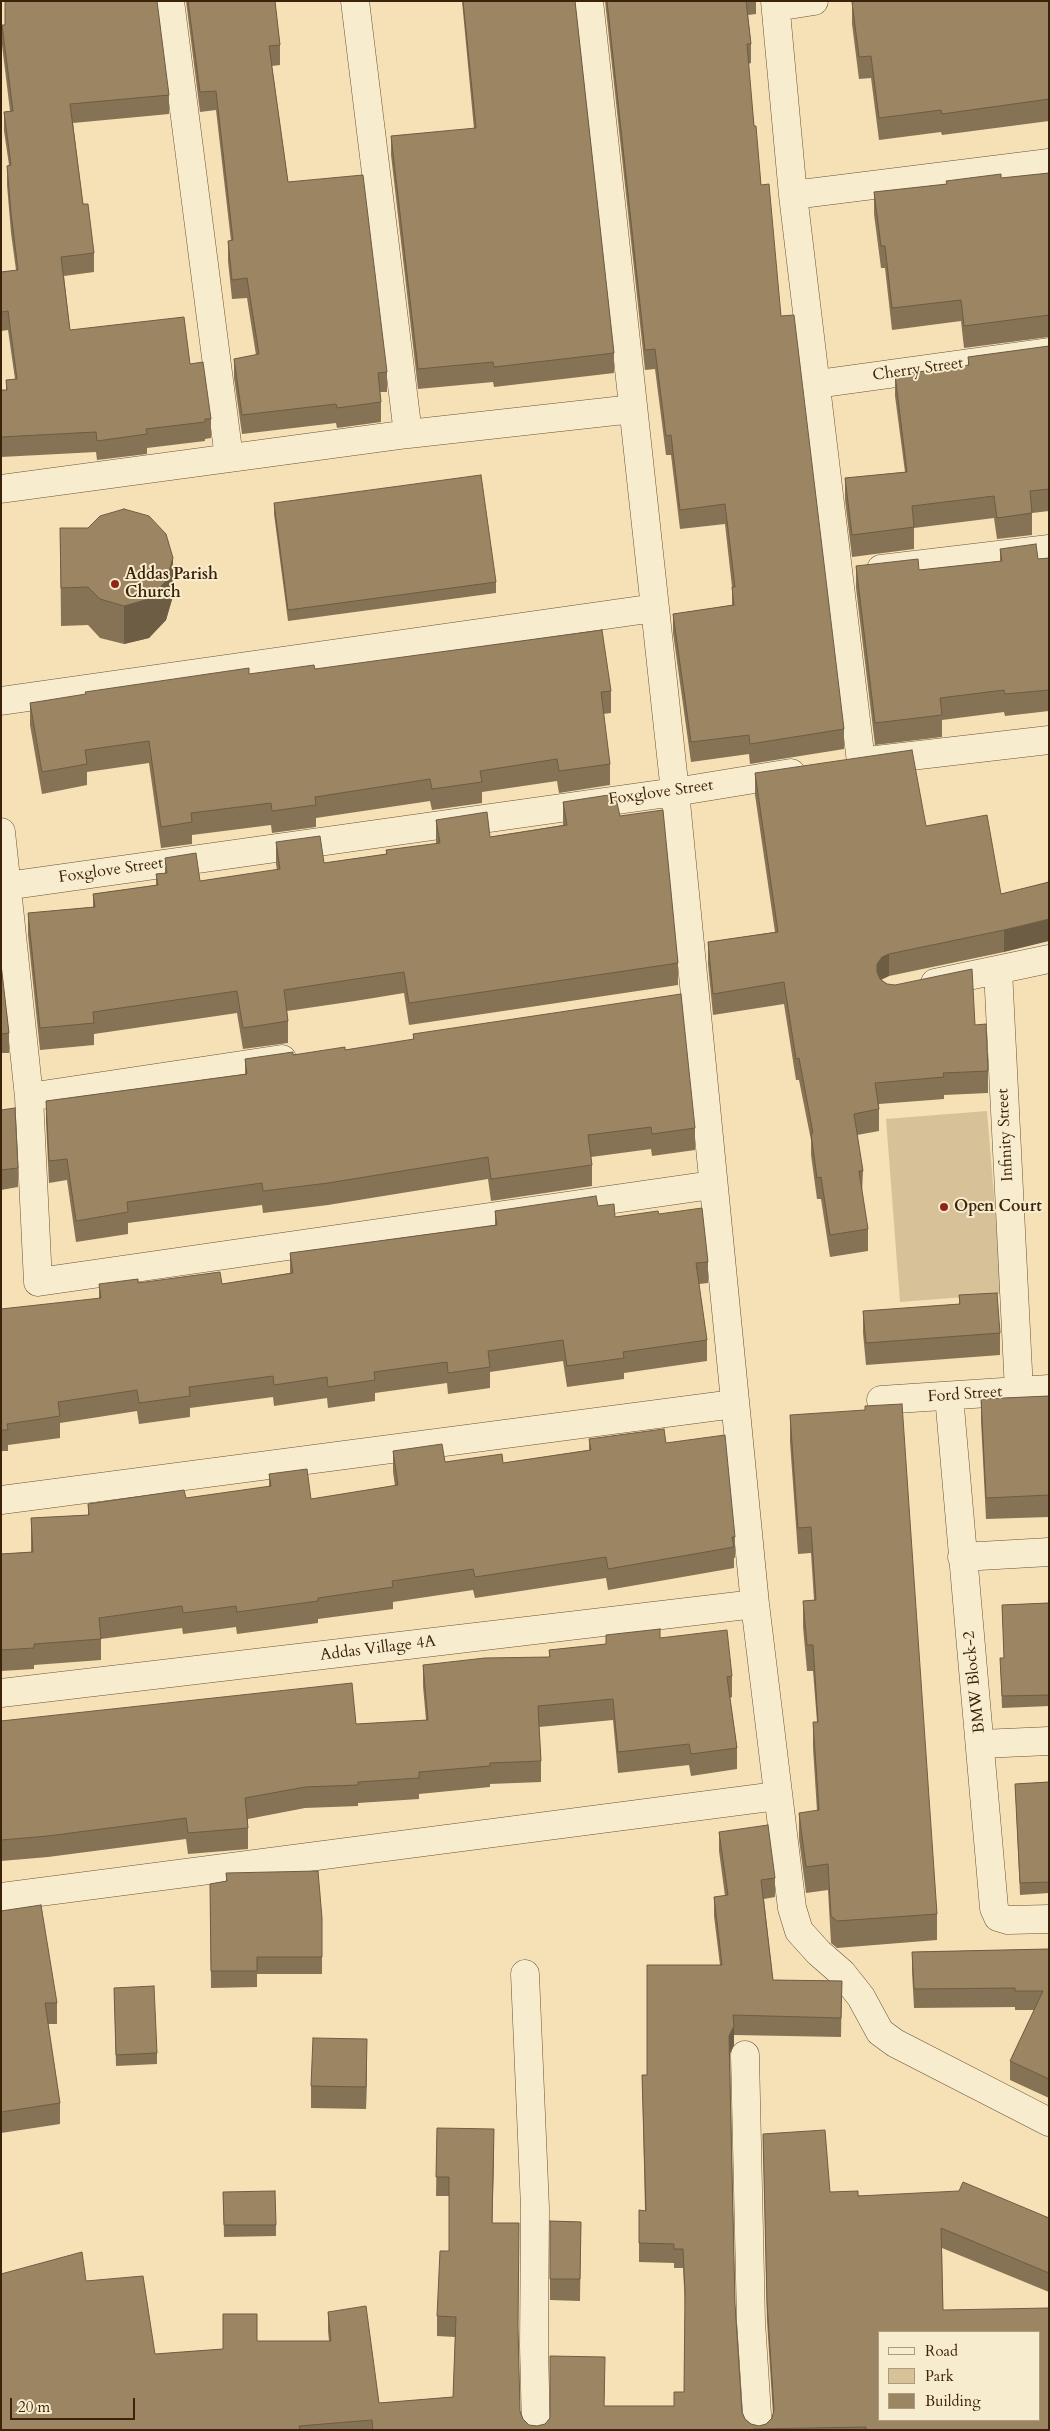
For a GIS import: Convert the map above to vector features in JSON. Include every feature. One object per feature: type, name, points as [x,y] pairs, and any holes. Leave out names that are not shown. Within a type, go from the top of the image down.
[{"type":"street","points":[[170,1],[229,458]]},
{"type":"street","points":[[355,1],[408,434]]},
{"type":"street","points":[[589,1],[675,792],[685,999],[712,1185],[755,1604],[792,1908],[798,1931],[842,1973],[861,1997],[880,2032],[895,2043],[1049,2122]]},
{"type":"street","points":[[814,1],[775,4],[793,195],[861,762]]},
{"type":"street","points":[[793,195],[1049,163]]},
{"type":"street","name":"Cherry Street","points":[[817,384],[1049,352]]},
{"type":"street","points":[[1,488],[408,434],[632,409]]},
{"type":"street","points":[[838,574],[1049,549]]},
{"type":"street","points":[[1,701],[655,608]]},
{"type":"street","name":"Foxglove Street","points":[[6,886],[675,792],[861,762],[1049,740]]},
{"type":"street","points":[[1,832],[29,1097],[38,1282],[712,1185]]},
{"type":"street","points":[[911,987],[1049,959]]},
{"type":"street","name":"Infinity Street","points":[[998,970],[1019,1390]]},
{"type":"street","points":[[29,1097],[303,1056]]},
{"type":"street","name":"Ford Street","points":[[881,1400],[1049,1389]]},
{"type":"street","name":"BMW Block-2","points":[[949,1396],[994,1908],[998,1917],[1008,1920],[1049,1919]]},
{"type":"street","points":[[1,1500],[734,1404]]},
{"type":"street","points":[[962,1557],[1049,1552]]},
{"type":"street","name":"Addas Village 4A","points":[[1,1694],[755,1604]]},
{"type":"street","points":[[981,1744],[1049,1741]]},
{"type":"street","points":[[1,1897],[777,1796]]},
{"type":"street","points":[[524,1974],[535,2208],[534,2346],[536,2430]]},
{"type":"street","points":[[744,2054],[751,2322],[758,2430]]},
{"type":"green space","name":"Open Court","points":[[987,1111],[1002,1294],[900,1302],[886,1119]]},
{"type":"building","points":[[5,1],[157,1],[169,95],[70,104],[83,204],[88,204],[94,253],[61,257],[70,330],[184,317],[190,364],[203,362],[211,419],[205,419],[205,422],[146,429],[147,434],[97,441],[96,432],[1,437],[1,390],[7,390],[6,380],[17,379],[8,311],[1,312],[1,272],[18,270],[7,166],[11,165],[4,112],[13,111],[2,25],[5,25]]},
{"type":"building","points":[[188,1],[275,1],[280,45],[269,46],[288,182],[363,175],[387,372],[378,373],[381,402],[337,408],[336,404],[242,415],[234,359],[259,354],[247,278],[232,280],[228,241],[233,240],[216,91],[200,92]]},
{"type":"building","points":[[463,1],[575,1],[614,353],[494,367],[493,362],[418,369],[391,136],[476,128]]},
{"type":"building","points":[[607,1],[746,1],[751,44],[747,44],[761,185],[769,184],[781,316],[794,315],[844,729],[750,744],[749,735],[691,742],[673,614],[734,605],[732,587],[735,587],[725,504],[680,510],[671,435],[666,436],[655,349],[645,350]]},
{"type":"building","points":[[1049,1],[1049,99],[942,114],[941,110],[879,118],[871,56],[859,57],[852,2]]},
{"type":"building","points":[[1049,173],[1049,315],[964,326],[961,300],[892,308],[885,246],[881,246],[874,192],[947,184],[946,181],[1001,174],[1001,178]]},
{"type":"building","points":[[1049,346],[1049,489],[1030,491],[1032,513],[997,518],[994,496],[912,506],[914,527],[852,535],[845,478],[907,472],[895,375],[969,365],[968,357]]},
{"type":"building","points":[[481,475],[496,582],[288,610],[274,503]]},
{"type":"building","points":[[124,509],[149,516],[166,534],[173,558],[166,581],[149,599],[124,606],[100,599],[88,587],[61,588],[60,528],[88,528],[100,516]]},
{"type":"building","points":[[1036,544],[1038,559],[1049,558],[1049,690],[1005,694],[1004,690],[940,698],[942,715],[875,723],[856,566],[918,559],[919,570],[1002,561],[1000,549]]},
{"type":"building","points":[[602,630],[611,691],[601,692],[610,764],[559,771],[557,759],[480,771],[482,782],[432,789],[430,779],[315,797],[316,805],[272,811],[271,803],[191,813],[192,822],[161,827],[149,741],[85,750],[87,764],[42,772],[30,703],[86,694],[85,692],[249,668],[249,674],[314,665],[315,669]]},
{"type":"building","points":[[912,750],[926,826],[987,815],[1001,894],[1049,882],[1049,919],[889,954],[882,957],[877,964],[877,972],[880,979],[887,984],[895,985],[972,969],[975,1025],[986,1024],[988,1071],[943,1073],[944,1077],[875,1083],[879,1109],[854,1114],[863,1171],[859,1171],[868,1229],[830,1235],[821,1177],[817,1178],[811,1133],[813,1133],[799,1058],[796,1059],[784,982],[713,994],[708,942],[778,932],[755,773]]},
{"type":"building","points":[[615,794],[620,816],[663,810],[678,963],[409,1003],[404,972],[355,979],[284,990],[288,1021],[243,1028],[237,991],[93,1012],[94,1023],[40,1028],[28,913],[95,907],[93,894],[158,885],[156,874],[167,873],[165,858],[196,853],[200,881],[280,869],[276,842],[320,836],[324,863],[387,854],[386,850],[440,843],[436,820],[487,812],[490,837],[567,825],[563,802]]},
{"type":"building","points":[[1,964],[9,1033],[1,1034]]},
{"type":"building","points":[[681,994],[695,1128],[652,1134],[651,1127],[588,1135],[592,1165],[491,1179],[488,1157],[328,1183],[263,1191],[262,1183],[127,1202],[128,1212],[76,1221],[67,1159],[49,1161],[46,1101],[247,1074],[245,1059],[293,1052],[293,1055],[345,1047],[345,1050],[414,1039],[413,1034]]},
{"type":"building","points":[[15,1108],[18,1168],[1,1170],[1,1110]]},
{"type":"building","points":[[596,1196],[598,1206],[614,1204],[615,1217],[658,1211],[659,1214],[702,1208],[708,1262],[696,1263],[707,1340],[623,1352],[624,1358],[567,1366],[563,1340],[488,1351],[490,1367],[448,1373],[447,1362],[374,1372],[375,1380],[328,1387],[327,1377],[274,1385],[273,1376],[189,1387],[190,1396],[139,1403],[137,1390],[58,1402],[60,1416],[7,1424],[8,1430],[1,1430],[1,1309],[101,1298],[99,1284],[138,1279],[138,1283],[220,1272],[222,1284],[293,1273],[290,1253],[497,1225],[495,1211]]},
{"type":"building","points":[[997,1293],[1000,1333],[866,1343],[863,1311],[960,1304],[959,1295]]},
{"type":"building","points":[[1049,1396],[1049,1495],[986,1498],[981,1399]]},
{"type":"building","points":[[902,1404],[937,1914],[837,1921],[831,1916],[828,1864],[806,1867],[799,1813],[819,1810],[813,1722],[818,1722],[813,1645],[807,1645],[803,1601],[816,1600],[811,1527],[798,1528],[790,1415],[865,1410],[865,1406]]},
{"type":"building","points":[[664,1429],[666,1443],[725,1435],[735,1537],[732,1537],[734,1547],[608,1569],[606,1557],[475,1577],[473,1569],[392,1581],[393,1587],[318,1598],[318,1601],[237,1612],[236,1606],[183,1613],[182,1606],[99,1618],[101,1639],[34,1644],[34,1648],[1,1650],[1,1554],[33,1552],[31,1518],[89,1515],[88,1504],[184,1490],[186,1498],[271,1486],[269,1474],[307,1469],[311,1499],[398,1485],[393,1451],[442,1444],[445,1462],[502,1454],[503,1463],[591,1450],[589,1439]]},
{"type":"building","points":[[1049,1603],[1049,1695],[1002,1696],[1000,1658],[1004,1658],[1002,1605]]},
{"type":"building","points":[[660,1629],[660,1638],[727,1630],[732,1676],[727,1677],[737,1748],[691,1754],[689,1744],[618,1752],[613,1699],[538,1706],[541,1761],[490,1763],[490,1766],[419,1772],[419,1778],[358,1782],[358,1785],[305,1787],[245,1798],[248,1828],[188,1833],[186,1818],[48,1836],[1,1840],[1,1721],[352,1683],[356,1724],[428,1720],[423,1665],[485,1658],[550,1657],[549,1650],[606,1644],[606,1635]]},
{"type":"building","points":[[1049,1782],[1049,1882],[1020,1883],[1015,1784]]},
{"type":"building","points":[[768,1825],[775,1878],[761,1880],[773,1980],[842,1981],[841,2018],[733,2015],[734,2026],[729,2036],[735,2304],[742,2412],[745,2419],[751,2424],[759,2426],[766,2424],[772,2418],[774,2410],[767,2302],[763,2134],[825,2130],[830,2192],[858,2191],[858,2196],[959,2191],[963,2182],[1049,2218],[1049,2273],[941,2228],[943,2310],[1049,2308],[1049,2430],[866,2430],[866,2427],[753,2430],[373,2430],[372,2420],[299,2426],[300,2430],[1,2430],[1,2274],[82,2252],[86,2281],[143,2276],[155,2354],[223,2349],[223,2314],[257,2314],[257,2341],[331,2341],[328,2312],[366,2306],[379,2403],[453,2397],[456,2317],[437,2316],[440,2251],[449,2251],[449,2177],[436,2177],[437,2128],[494,2129],[492,2223],[519,2223],[518,2327],[520,2411],[523,2419],[529,2425],[537,2426],[545,2424],[550,2418],[550,2356],[605,2357],[604,2406],[674,2406],[674,2392],[684,2392],[685,2291],[683,2249],[674,2249],[674,2244],[639,2243],[639,2210],[646,2211],[642,2075],[647,2075],[647,1965],[722,1965],[714,1897],[728,1895],[719,1832]]},
{"type":"building","points":[[318,1871],[322,1918],[322,1957],[257,1957],[257,1971],[211,1971],[210,1884],[227,1881],[226,1873]]},
{"type":"building","points":[[41,1905],[57,2003],[45,2003],[60,2103],[1,2112],[1,1911]]},
{"type":"building","points":[[1049,1949],[1049,2079],[1010,2061],[1043,1991],[1015,1991],[1015,1988],[914,1989],[912,1952]]},
{"type":"building","points":[[154,1986],[157,2053],[116,2055],[114,1988]]},
{"type":"building","points":[[313,2038],[367,2039],[366,2087],[311,2086]]},
{"type":"building","points":[[275,2191],[276,2225],[224,2225],[223,2192]]},
{"type":"building","points":[[550,2221],[581,2222],[580,2279],[550,2279]]},
{"type":"place","name":"Addas Parish Church","points":[[115,584]]},
{"type":"place","name":"Open Court","points":[[944,1207]]}]
